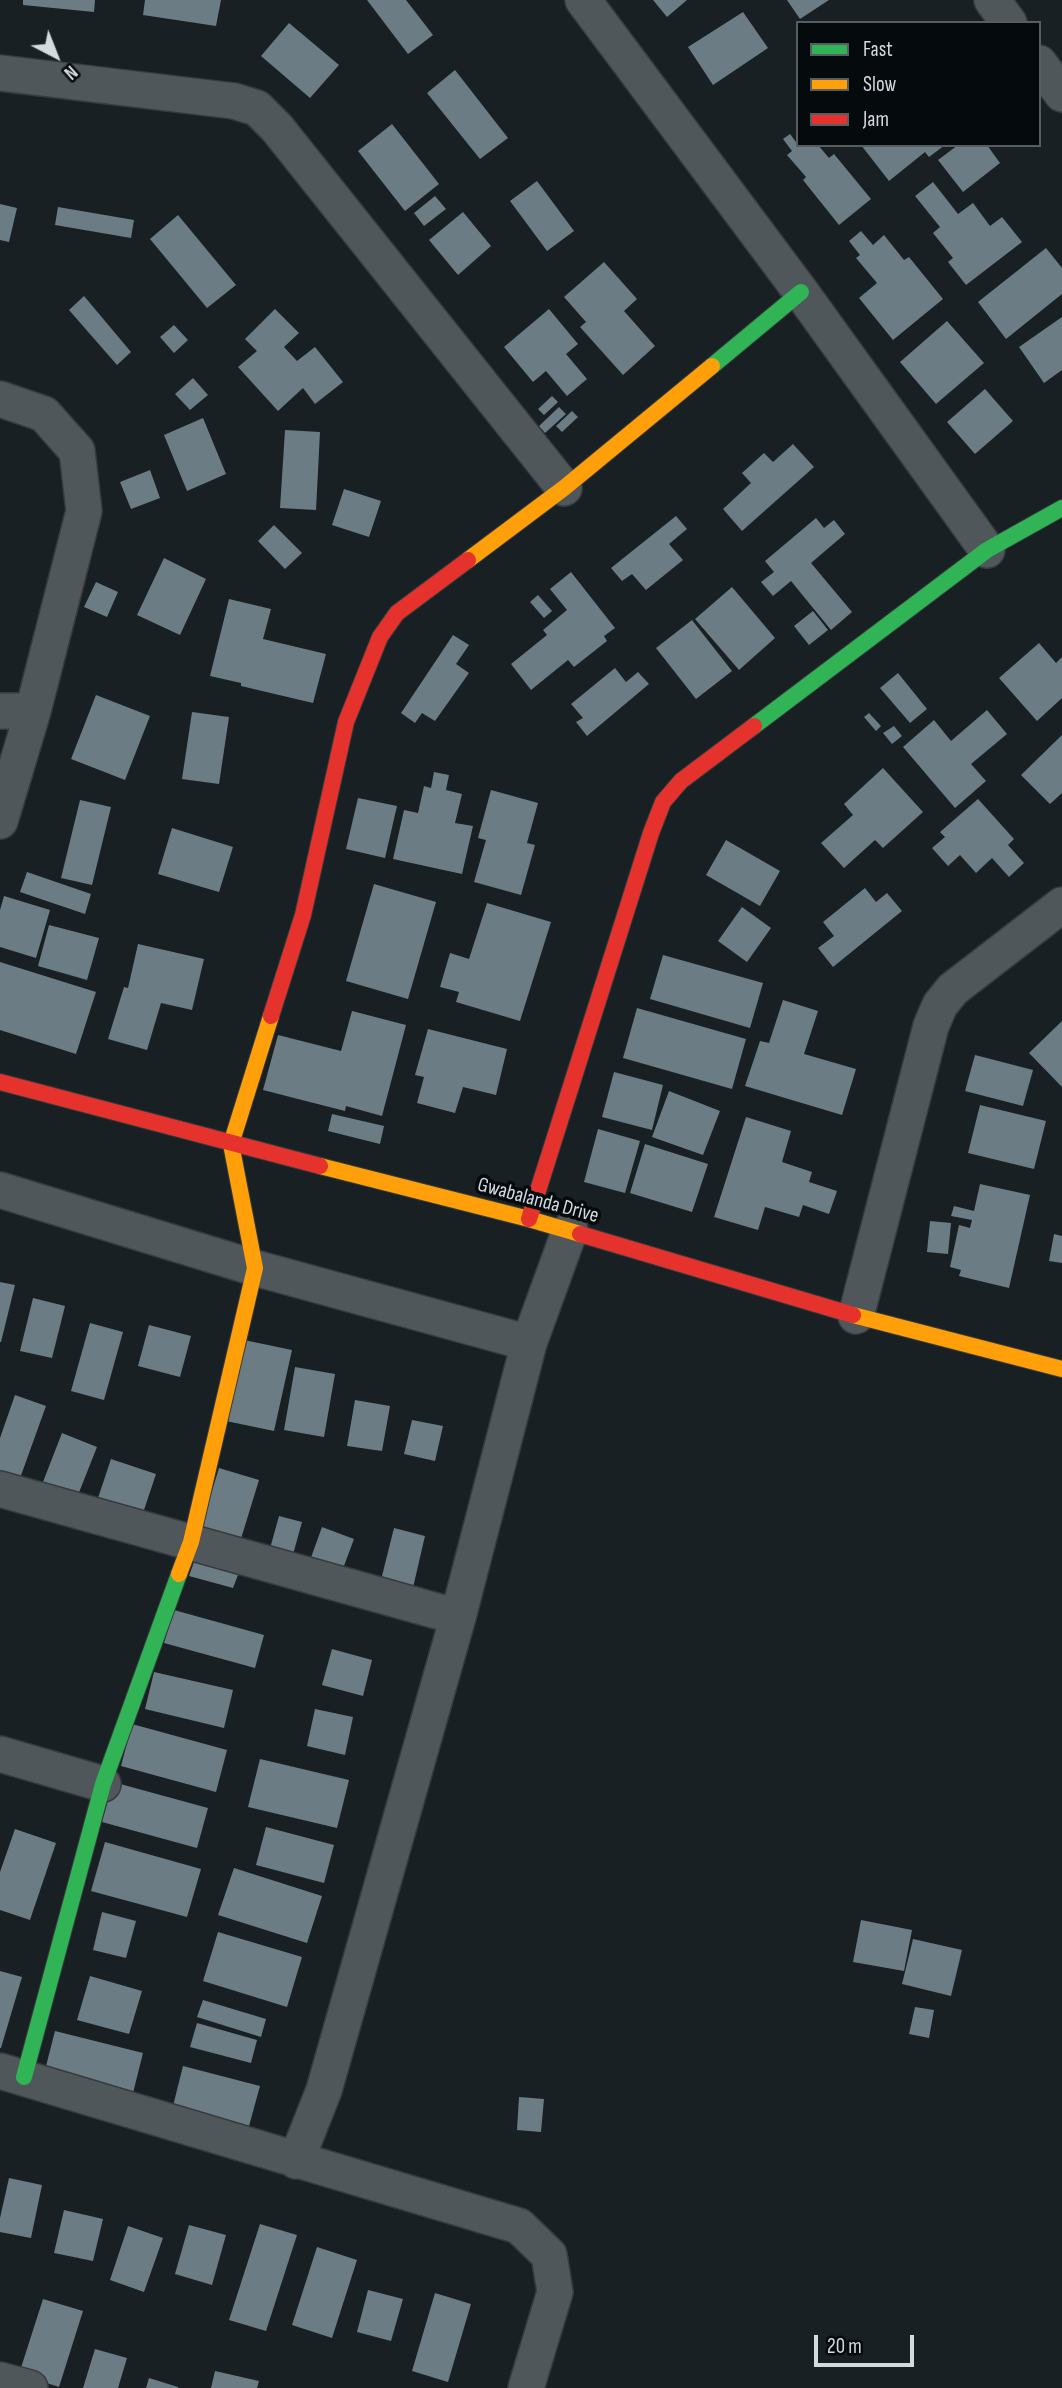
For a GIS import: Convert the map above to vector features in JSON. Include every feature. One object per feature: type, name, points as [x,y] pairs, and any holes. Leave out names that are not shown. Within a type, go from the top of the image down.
[{"type":"street","points":[[583,0],[801,292],[987,550]]},
{"type":"street","points":[[992,0],[1008,21]]},
{"type":"street","points":[[1041,66],[1062,94]]},
{"type":"street","points":[[0,73],[234,101],[257,108],[277,128],[564,488]]},
{"type":"street","points":[[526,2388],[555,2292],[549,2255],[519,2226],[12,2074],[103,1784],[191,1542],[255,1268],[232,1144],[303,915],[345,722],[380,637],[397,613],[564,488],[801,292]]},
{"type":"street","points":[[0,399],[44,414],[77,451],[84,512],[17,711],[0,821]]},
{"type":"street","points":[[529,1219],[663,802],[681,781],[987,550],[1062,508]]},
{"type":"street","points":[[856,1316],[931,1026],[940,1005],[953,989],[1062,905]]},
{"type":"street","name":"Gwabalanda Drive","points":[[0,1082],[570,1230],[856,1316],[1062,1369]]},
{"type":"street","points":[[0,1190],[255,1268],[530,1343]]},
{"type":"street","points":[[296,2161],[324,2090],[458,1617],[530,1343],[570,1230]]},
{"type":"street","points":[[0,1489],[458,1617]]},
{"type":"street","points":[[0,1754],[103,1784]]},
{"type":"street","points":[[0,2380],[30,2388]]},
{"type":"building","points":[[23,0],[95,0],[94,12],[23,5]]},
{"type":"building","points":[[145,0],[221,0],[216,26],[143,15]]},
{"type":"building","points":[[367,0],[406,0],[433,35],[408,54]]},
{"type":"building","points":[[653,0],[687,0],[667,17]]},
{"type":"building","points":[[787,0],[829,0],[800,19]]},
{"type":"building","points":[[743,12],[768,48],[713,85],[688,47]]},
{"type":"building","points":[[289,23],[339,65],[310,98],[261,56]]},
{"type":"building","points":[[455,70],[508,138],[480,159],[427,93]]},
{"type":"building","points":[[392,124],[439,184],[405,211],[358,151]]},
{"type":"building","points":[[790,134],[796,147],[820,147],[829,158],[834,154],[871,199],[839,225],[803,180],[806,177],[787,155],[792,151],[783,139]]},
{"type":"building","points":[[863,147],[942,147],[929,157],[925,152],[889,181]]},
{"type":"building","points":[[955,147],[988,147],[1000,163],[963,192],[938,160]]},
{"type":"building","points":[[537,181],[574,231],[547,251],[510,201]]},
{"type":"building","points":[[933,182],[958,214],[973,203],[990,226],[1002,217],[1022,242],[966,285],[948,262],[953,258],[933,233],[940,227],[915,196]]},
{"type":"building","points":[[435,196],[446,209],[424,226],[414,213]]},
{"type":"building","points":[[0,204],[17,208],[9,242],[0,240]]},
{"type":"building","points":[[58,207],[134,220],[131,238],[55,225]]},
{"type":"building","points":[[463,212],[491,246],[458,275],[429,240]]},
{"type":"building","points":[[178,215],[236,285],[207,308],[150,239]]},
{"type":"building","points":[[861,231],[873,245],[884,235],[904,260],[909,257],[943,299],[893,340],[859,298],[877,283],[856,258],[860,255],[849,241]]},
{"type":"building","points":[[1046,248],[1062,268],[1062,294],[1006,339],[978,302]]},
{"type":"building","points":[[604,262],[637,299],[624,311],[655,346],[623,375],[580,327],[586,322],[564,297]]},
{"type":"building","points":[[84,296],[131,352],[117,365],[69,310]]},
{"type":"building","points":[[275,309],[299,333],[284,347],[297,361],[315,347],[343,382],[315,404],[303,388],[278,411],[238,367],[257,351],[245,339]]},
{"type":"building","points":[[549,309],[578,344],[566,354],[587,379],[567,396],[546,371],[533,382],[504,347]]},
{"type":"building","points":[[1062,317],[1062,370],[1044,383],[1019,347]]},
{"type":"building","points":[[947,321],[984,363],[936,404],[900,362]]},
{"type":"building","points":[[174,325],[188,340],[174,353],[160,337]]},
{"type":"building","points":[[193,378],[208,395],[190,410],[175,394]]},
{"type":"building","points":[[985,389],[1013,421],[975,454],[947,422]]},
{"type":"building","points":[[552,396],[558,402],[544,415],[538,409]]},
{"type":"building","points":[[559,407],[566,414],[545,433],[539,426]]},
{"type":"building","points":[[572,411],[578,417],[562,432],[556,426]]},
{"type":"building","points":[[203,418],[226,474],[187,491],[164,435]]},
{"type":"building","points":[[285,430],[320,432],[316,510],[280,508]]},
{"type":"building","points":[[793,444],[814,467],[742,531],[723,509],[751,483],[742,473],[764,453],[773,462]]},
{"type":"building","points":[[150,470],[160,498],[131,509],[120,482]]},
{"type":"building","points":[[344,489],[381,501],[369,537],[332,525]]},
{"type":"building","points":[[676,516],[687,529],[669,544],[683,560],[646,590],[632,574],[622,581],[611,568]]},
{"type":"building","points":[[816,518],[824,528],[834,520],[845,534],[811,563],[852,612],[831,630],[791,581],[773,596],[761,582],[774,572],[765,561]]},
{"type":"building","points":[[274,525],[302,553],[285,569],[258,541]]},
{"type":"building","points":[[164,558],[206,579],[180,635],[137,615]]},
{"type":"building","points":[[571,572],[615,628],[604,636],[607,641],[574,667],[568,660],[531,690],[511,664],[547,635],[543,630],[567,610],[550,589]]},
{"type":"building","points":[[96,582],[118,592],[107,617],[84,607]]},
{"type":"building","points":[[732,587],[775,638],[739,670],[695,619]]},
{"type":"building","points":[[538,595],[552,611],[544,618],[530,602]]},
{"type":"building","points":[[229,599],[271,609],[263,639],[326,654],[313,703],[210,676]]},
{"type":"building","points":[[813,611],[828,630],[809,645],[794,626]]},
{"type":"building","points":[[692,620],[732,671],[696,699],[656,648]]},
{"type":"building","points":[[453,635],[469,645],[456,664],[469,673],[435,721],[422,713],[415,723],[401,713]]},
{"type":"building","points":[[1039,643],[1056,663],[1062,657],[1062,698],[1037,721],[999,678]]},
{"type":"building","points":[[615,668],[626,682],[638,672],[649,684],[587,736],[576,722],[583,718],[571,704]]},
{"type":"building","points":[[898,673],[927,709],[910,723],[880,688]]},
{"type":"building","points":[[96,695],[150,716],[125,780],[71,759]]},
{"type":"building","points":[[987,710],[1007,734],[971,764],[986,781],[955,808],[903,747],[934,720],[951,741]]},
{"type":"building","points":[[192,712],[229,717],[219,784],[182,779]]},
{"type":"building","points":[[869,713],[881,726],[876,731],[864,717]]},
{"type":"building","points":[[894,726],[902,736],[892,744],[883,733]]},
{"type":"building","points":[[1062,735],[1062,793],[1050,804],[1021,775]]},
{"type":"building","points":[[883,768],[923,812],[883,848],[875,840],[844,868],[821,843],[853,815],[844,804]]},
{"type":"building","points":[[434,772],[449,775],[446,790],[462,794],[455,823],[473,826],[462,874],[393,859],[404,810],[418,813],[424,786],[431,788]]},
{"type":"building","points":[[491,790],[538,803],[527,843],[535,845],[521,895],[474,882],[486,840],[478,838]]},
{"type":"building","points":[[358,798],[397,806],[385,858],[346,849]]},
{"type":"building","points":[[978,799],[1014,839],[1008,845],[1024,863],[1009,877],[992,858],[976,873],[960,855],[948,866],[932,848],[945,837],[940,832]]},
{"type":"building","points":[[80,800],[111,807],[92,885],[61,878]]},
{"type":"building","points":[[172,828],[233,847],[219,892],[158,874]]},
{"type":"building","points":[[726,840],[780,871],[760,906],[706,875]]},
{"type":"building","points":[[27,872],[91,894],[85,914],[20,892]]},
{"type":"building","points":[[374,884],[436,902],[408,999],[346,981]]},
{"type":"building","points":[[865,888],[876,902],[887,893],[902,911],[833,967],[818,948],[834,936],[823,922]]},
{"type":"building","points":[[4,896],[50,910],[36,958],[0,947],[0,910]]},
{"type":"building","points":[[487,903],[551,922],[520,1021],[456,1002],[459,992],[440,987],[450,953],[469,959]]},
{"type":"building","points":[[742,907],[771,928],[747,962],[718,941]]},
{"type":"building","points":[[49,925],[99,938],[87,980],[38,966]]},
{"type":"building","points":[[138,944],[204,959],[192,1010],[161,1003],[147,1050],[108,1039],[124,987],[128,988]]},
{"type":"building","points":[[663,955],[763,983],[750,1028],[650,999]]},
{"type":"building","points":[[0,962],[96,992],[76,1054],[0,1030]]},
{"type":"building","points":[[783,1000],[818,1011],[804,1054],[856,1069],[842,1115],[745,1086],[760,1041],[769,1043]]},
{"type":"building","points":[[637,1008],[746,1039],[732,1089],[623,1058]]},
{"type":"building","points":[[352,1011],[406,1025],[382,1116],[346,1106],[345,1111],[263,1090],[278,1035],[341,1051]]},
{"type":"building","points":[[1062,1021],[1062,1087],[1029,1053]]},
{"type":"building","points":[[428,1029],[507,1049],[496,1095],[463,1087],[455,1113],[417,1103],[424,1077],[415,1075]]},
{"type":"building","points":[[975,1055],[1033,1070],[1023,1106],[965,1091]]},
{"type":"building","points":[[614,1072],[663,1085],[652,1130],[602,1117]]},
{"type":"building","points":[[669,1091],[720,1111],[703,1155],[652,1137]]},
{"type":"building","points":[[980,1105],[1046,1121],[1034,1169],[968,1153]]},
{"type":"building","points":[[332,1114],[384,1126],[380,1144],[328,1131]]},
{"type":"building","points":[[746,1117],[791,1131],[782,1162],[812,1172],[809,1182],[837,1191],[829,1214],[803,1205],[799,1217],[765,1207],[758,1230],[714,1217]]},
{"type":"building","points":[[598,1129],[640,1141],[625,1193],[584,1182]]},
{"type":"building","points":[[645,1144],[708,1164],[692,1212],[630,1193]]},
{"type":"building","points":[[980,1184],[1030,1195],[1009,1288],[959,1276],[961,1270],[950,1267],[959,1225],[970,1228],[972,1220],[951,1216],[954,1206],[974,1211]]},
{"type":"building","points":[[930,1221],[951,1223],[948,1254],[927,1252]]},
{"type":"building","points":[[1054,1234],[1062,1236],[1062,1263],[1049,1261]]},
{"type":"building","points":[[0,1282],[15,1285],[1,1342],[0,1342]]},
{"type":"building","points":[[33,1298],[65,1306],[52,1358],[20,1351]]},
{"type":"building","points":[[90,1323],[123,1332],[104,1400],[71,1391]]},
{"type":"building","points":[[149,1325],[191,1336],[180,1377],[138,1366]]},
{"type":"building","points":[[244,1340],[292,1350],[274,1431],[226,1421]]},
{"type":"building","points":[[295,1367],[335,1374],[324,1437],[284,1430]]},
{"type":"building","points":[[15,1395],[46,1406],[19,1481],[0,1474],[0,1438]]},
{"type":"building","points":[[355,1400],[390,1406],[382,1451],[347,1446]]},
{"type":"building","points":[[412,1420],[443,1426],[435,1461],[404,1454]]},
{"type":"building","points":[[62,1433],[97,1447],[76,1500],[41,1487]]},
{"type":"building","points":[[111,1459],[156,1474],[143,1513],[98,1498]]},
{"type":"building","points":[[219,1468],[259,1480],[240,1542],[200,1530]]},
{"type":"building","points":[[279,1516],[302,1522],[292,1558],[269,1552]]},
{"type":"building","points":[[322,1527],[354,1539],[341,1574],[309,1563]]},
{"type":"building","points":[[394,1528],[425,1536],[412,1592],[380,1584]]},
{"type":"building","points":[[194,1562],[238,1575],[233,1588],[189,1576]]},
{"type":"building","points":[[174,1610],[264,1635],[255,1668],[164,1643]]},
{"type":"building","points":[[332,1649],[372,1660],[363,1696],[322,1685]]},
{"type":"building","points":[[154,1672],[233,1690],[224,1728],[145,1709]]},
{"type":"building","points":[[315,1709],[353,1717],[345,1755],[307,1746]]},
{"type":"building","points":[[132,1724],[227,1750],[216,1792],[121,1766]]},
{"type":"building","points":[[260,1759],[349,1780],[337,1828],[248,1807]]},
{"type":"building","points":[[113,1782],[208,1808],[197,1848],[102,1822]]},
{"type":"building","points":[[266,1827],[334,1845],[324,1883],[256,1865]]},
{"type":"building","points":[[15,1829],[56,1843],[30,1920],[0,1910],[0,1872]]},
{"type":"building","points":[[105,1842],[201,1869],[187,1917],[91,1891]]},
{"type":"building","points":[[234,1868],[322,1896],[307,1943],[218,1915]]},
{"type":"building","points":[[102,1912],[136,1921],[126,1958],[93,1950]]},
{"type":"building","points":[[861,1920],[912,1930],[904,1971],[853,1962]]},
{"type":"building","points":[[218,1932],[302,1957],[287,2007],[203,1981]]},
{"type":"building","points":[[913,1939],[962,1950],[951,1996],[902,1984]]},
{"type":"building","points":[[0,1971],[22,1977],[1,2048],[0,2048]]},
{"type":"building","points":[[90,1976],[142,1991],[129,2034],[77,2020]]},
{"type":"building","points":[[203,2000],[266,2019],[261,2037],[197,2017]]},
{"type":"building","points":[[915,2007],[934,2010],[929,2038],[909,2034]]},
{"type":"building","points":[[197,2023],[257,2040],[251,2063],[190,2047]]},
{"type":"building","points":[[55,2031],[143,2053],[133,2093],[45,2070]]},
{"type":"building","points":[[183,2066],[260,2086],[249,2126],[173,2106]]},
{"type":"building","points":[[519,2097],[544,2099],[541,2132],[517,2130]]},
{"type":"building","points":[[9,2178],[42,2185],[31,2238],[0,2232],[0,2218]]},
{"type":"building","points":[[64,2210],[103,2219],[93,2261],[54,2253]]},
{"type":"building","points":[[260,2224],[297,2235],[266,2331],[229,2320]]},
{"type":"building","points":[[189,2225],[226,2235],[212,2285],[175,2274]]},
{"type":"building","points":[[128,2226],[163,2238],[144,2292],[110,2280]]},
{"type":"building","points":[[317,2247],[357,2260],[332,2338],[292,2325]]},
{"type":"building","points":[[368,2290],[403,2299],[391,2341],[357,2332]]},
{"type":"building","points":[[435,2293],[471,2304],[448,2382],[412,2371]]},
{"type":"building","points":[[43,2299],[83,2311],[59,2387],[19,2374]]},
{"type":"building","points":[[95,2349],[127,2358],[118,2388],[83,2388]]},
{"type":"building","points":[[215,2371],[259,2381],[257,2388],[211,2388]]},
{"type":"building","points":[[149,2378],[178,2387],[178,2388],[146,2388]]},
{"type":"traffic: fast","points":[[712,366],[801,292]]},
{"type":"traffic: fast","points":[[754,726],[987,550],[1062,508]]},
{"type":"traffic: fast","points":[[24,2077],[103,1784],[179,1574]]},
{"type":"traffic: slow","points":[[468,560],[564,488],[712,366]]},
{"type":"traffic: slow","points":[[179,1574],[191,1542],[255,1268],[231,1144],[271,1016]]},
{"type":"traffic: slow","points":[[320,1166],[580,1234]]},
{"type":"traffic: slow","points":[[853,1315],[1062,1369]]},
{"type":"traffic: jam","points":[[271,1016],[303,915],[346,722],[380,637],[397,613],[468,560]]},
{"type":"traffic: jam","points":[[529,1219],[663,802],[681,781],[754,726]]},
{"type":"traffic: jam","points":[[0,1082],[320,1166]]},
{"type":"traffic: jam","points":[[580,1234],[853,1315]]}]
